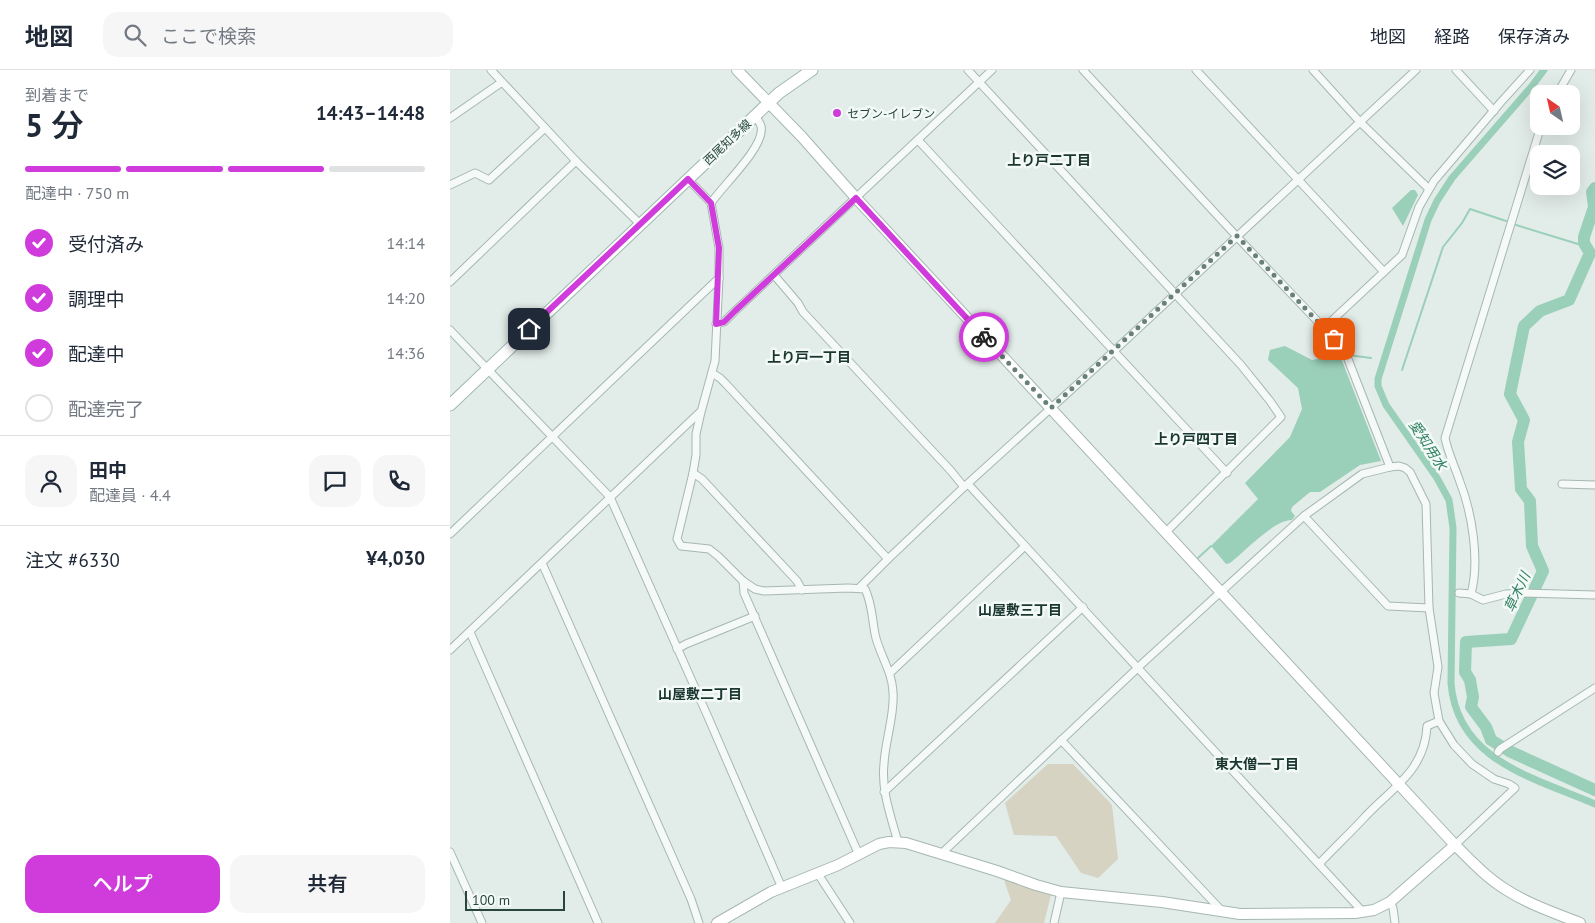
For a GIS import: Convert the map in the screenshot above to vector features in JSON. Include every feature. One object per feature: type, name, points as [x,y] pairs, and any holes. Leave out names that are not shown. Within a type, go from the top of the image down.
[{"type":"main road","name":"西尾知多線","points":[[450,405],[768,103],[812,70]]},
{"type":"street","points":[[491,70],[576,161],[640,224]]},
{"type":"street","points":[[737,70],[802,137],[856,198],[1473,864],[1522,899],[1580,923]]},
{"type":"street","points":[[968,70],[1241,365],[1282,418],[1166,533]]},
{"type":"street","points":[[716,324],[724,322],[992,70]]},
{"type":"street","points":[[1083,70],[1344,349],[1390,467]]},
{"type":"street","points":[[1196,70],[1384,272]]},
{"type":"street","points":[[1313,70],[1360,122],[1429,189]]},
{"type":"street","points":[[859,588],[966,486],[1176,294],[1416,70]]},
{"type":"street","points":[[1456,70],[1494,111]]},
{"type":"street","points":[[1324,328],[1402,255],[1419,207],[1439,174],[1530,70]]},
{"type":"street","points":[[1562,85],[1571,70]]},
{"type":"street","points":[[450,118],[502,82]]},
{"type":"street","points":[[711,203],[754,150],[760,138],[762,127],[756,116]]},
{"type":"street","points":[[450,185],[475,173],[489,180],[545,128]]},
{"type":"street","points":[[1472,594],[1474,577],[1471,522],[1461,483],[1445,438],[1538,135]]},
{"type":"street","points":[[918,140],[1227,473]]},
{"type":"street","points":[[450,282],[576,161]]},
{"type":"street","points":[[688,179],[711,203],[719,248],[719,278],[715,361],[700,412],[693,473],[677,539],[681,546],[709,549],[742,581],[755,589],[764,591],[865,589],[869,598],[876,640],[890,673],[893,694],[883,765],[884,792],[898,842]]},
{"type":"street","points":[[774,275],[803,312],[944,464],[1083,607],[1363,912]]},
{"type":"street","points":[[450,534],[719,278]]},
{"type":"street","points":[[450,330],[610,497],[782,888]]},
{"type":"street","points":[[712,373],[726,384],[888,559]]},
{"type":"street","points":[[450,650],[700,412]]},
{"type":"street","points":[[721,922],[782,888],[818,874],[879,844],[898,842],[1061,892],[1162,902],[1222,912],[1240,914],[1355,913],[1374,910],[1390,902],[1455,845],[1515,788],[1494,779],[1472,764],[1454,745],[1440,721],[1434,693],[1438,667],[1430,608],[1426,504],[1410,472],[1399,466],[1362,474],[1304,516],[1221,591],[941,854]]},
{"type":"street","points":[[693,473],[702,479],[797,581],[802,590]]},
{"type":"street","points":[[1562,484],[1595,485]]},
{"type":"street","points":[[1304,516],[1388,606],[1430,608]]},
{"type":"street","points":[[890,673],[1025,546]]},
{"type":"street","points":[[542,563],[688,892],[699,923]]},
{"type":"street","points":[[742,581],[744,593],[859,855]]},
{"type":"street","points":[[1459,593],[1472,594],[1483,600],[1515,594],[1595,595]]},
{"type":"street","points":[[884,792],[1083,607]]},
{"type":"street","points":[[677,649],[755,616]]},
{"type":"street","points":[[470,632],[598,923]]},
{"type":"street","points":[[1498,752],[1595,688]]},
{"type":"street","points":[[1320,864],[1400,784],[1423,751],[1427,726],[1440,721]]},
{"type":"street","points":[[1061,740],[1222,912]]},
{"type":"street","points":[[450,852],[482,923]]},
{"type":"street","points":[[818,874],[850,923]]},
{"type":"street","points":[[1054,923],[1061,892]]},
{"type":"street","points":[[1390,902],[1393,908],[1395,923]]},
{"type":"shaded area","points":[[1411,190],[1415,190],[1418,195],[1403,226],[1392,208]]},
{"type":"shaded area","points":[[1285,346],[1312,360],[1333,356],[1333,351],[1339,353],[1381,461],[1360,465],[1320,492],[1310,492],[1292,507],[1291,511],[1295,516],[1292,520],[1285,521],[1269,530],[1230,563],[1226,564],[1211,546],[1258,499],[1245,483],[1290,437],[1302,409],[1298,388],[1268,360],[1270,350]]},
{"type":"shaded area","points":[[1048,764],[1073,764],[1112,805],[1118,859],[1098,878],[1081,873],[1056,836],[1014,835],[1005,803]]},
{"type":"shaded area","points":[[1004,880],[1051,895],[1044,923],[995,923],[1011,900]]},
{"type":"waterway","name":"愛知用水","points":[[1544,70],[1452,178],[1437,201],[1428,220],[1378,379],[1378,386],[1386,405],[1437,478],[1449,500],[1453,528],[1451,683],[1456,710],[1468,731],[1483,749],[1503,763],[1525,775],[1595,804]]},
{"type":"waterway","name":"草木川","points":[[1595,188],[1592,192],[1594,207],[1584,237],[1584,243],[1590,253],[1569,300],[1540,311],[1524,326],[1510,394],[1524,420],[1518,442],[1521,489],[1530,501],[1532,546],[1543,571],[1511,639],[1466,642],[1465,672],[1470,680],[1473,697],[1471,707],[1486,727],[1491,740],[1509,751],[1595,790]]},
{"type":"waterway","points":[[1402,370],[1443,247],[1462,223],[1470,209],[1506,221]]},
{"type":"waterway","points":[[1516,225],[1578,244]]},
{"type":"waterway","points":[[1348,355],[1371,358]]},
{"type":"waterway","points":[[1198,558],[1211,546],[1214,546]]},
{"type":"way so far","points":[[984,337],[1051,408],[1237,236],[1334,339]]},
{"type":"place","name":"セブン-イレブン","points":[[837,113]]},
{"type":"district","name":"上り戸二丁目","points":[[1049,160]]},
{"type":"district","name":"上り戸一丁目","points":[[809,357]]},
{"type":"district","name":"上り戸四丁目","points":[[1196,439]]},
{"type":"district","name":"山屋敷三丁目","points":[[1020,610]]},
{"type":"district","name":"山屋敷二丁目","points":[[700,694]]},
{"type":"district","name":"東大僧一丁目","points":[[1257,764]]},
{"type":"route","points":[[529,329],[688,179],[711,203],[719,248],[716,324],[724,322],[856,198],[984,337]]}]
